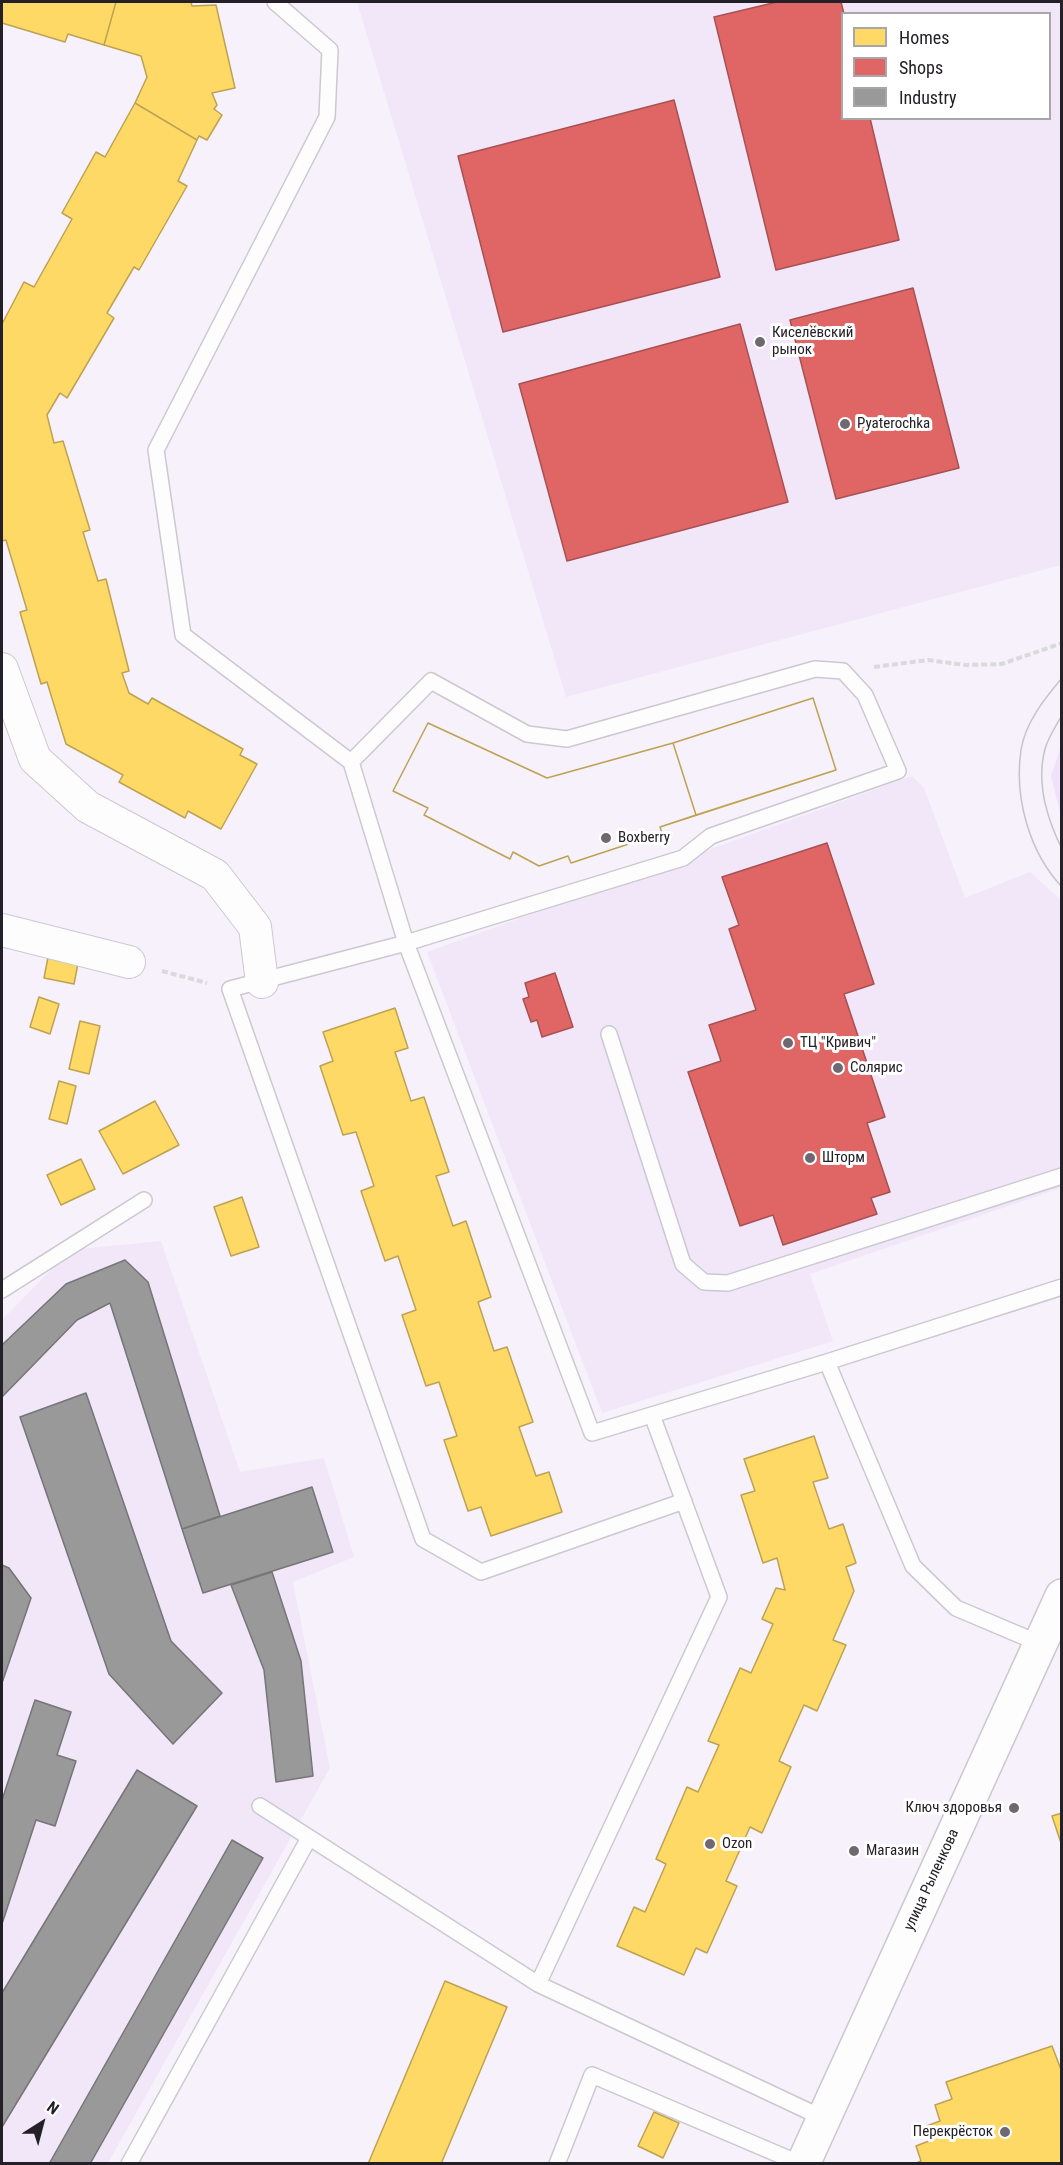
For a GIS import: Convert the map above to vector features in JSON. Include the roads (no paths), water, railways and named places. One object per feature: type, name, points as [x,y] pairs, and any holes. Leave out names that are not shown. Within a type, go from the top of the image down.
[{"type":"street","points":[[2,669],[35,759],[88,807],[215,875],[255,927],[262,982]]},
{"type":"street","points":[[2,930],[129,962]]},
{"type":"street","name":"улица Рыленкова","points":[[802,2163],[1051,1649],[1062,1596]]},
{"type":"lane","points":[[275,2],[330,50],[327,117],[156,450],[183,635],[351,762],[406,943],[592,1433],[827,1362],[1062,1287]]},
{"type":"lane","points":[[351,762],[431,681],[527,734],[567,739],[815,669],[843,671],[865,695],[898,771],[711,836],[683,858],[406,943],[230,989],[423,1539],[481,1572],[684,1502]]},
{"type":"lane","points":[[609,1034],[683,1264],[704,1282],[728,1283],[1062,1176]]},
{"type":"lane","points":[[2,1290],[144,1200]]},
{"type":"lane","points":[[827,1362],[913,1566],[956,1608],[1051,1649]]},
{"type":"lane","points":[[538,1984],[719,1597],[652,1415]]},
{"type":"lane","points":[[260,1806],[538,1984],[823,2118]]},
{"type":"lane","points":[[129,2163],[309,1838]]},
{"type":"lane","points":[[557,2163],[592,2075],[802,2163]]},
{"type":"tram line","points":[[1062,678],[1031,721],[1023,740],[1019,768],[1026,823],[1041,857],[1050,873],[1062,887]]},
{"type":"tram line","points":[[1062,715],[1046,745],[1042,775],[1044,801],[1062,849]]},
{"type":"place","name":"Киселёвский рынок","points":[[760,342]]},
{"type":"place","name":"Pyaterochka","points":[[845,424]]},
{"type":"place","name":"Boxberry","points":[[606,838]]},
{"type":"place","name":"ТЦ \"Кривич\"","points":[[788,1043]]},
{"type":"place","name":"Солярис","points":[[838,1068]]},
{"type":"place","name":"Шторм","points":[[810,1158]]},
{"type":"place","name":"Ключ здоровья","points":[[1014,1808]]},
{"type":"place","name":"Ozon","points":[[710,1844]]},
{"type":"place","name":"Магазин","points":[[854,1851]]},
{"type":"place","name":"Перекрёсток","points":[[1005,2132]]}]
